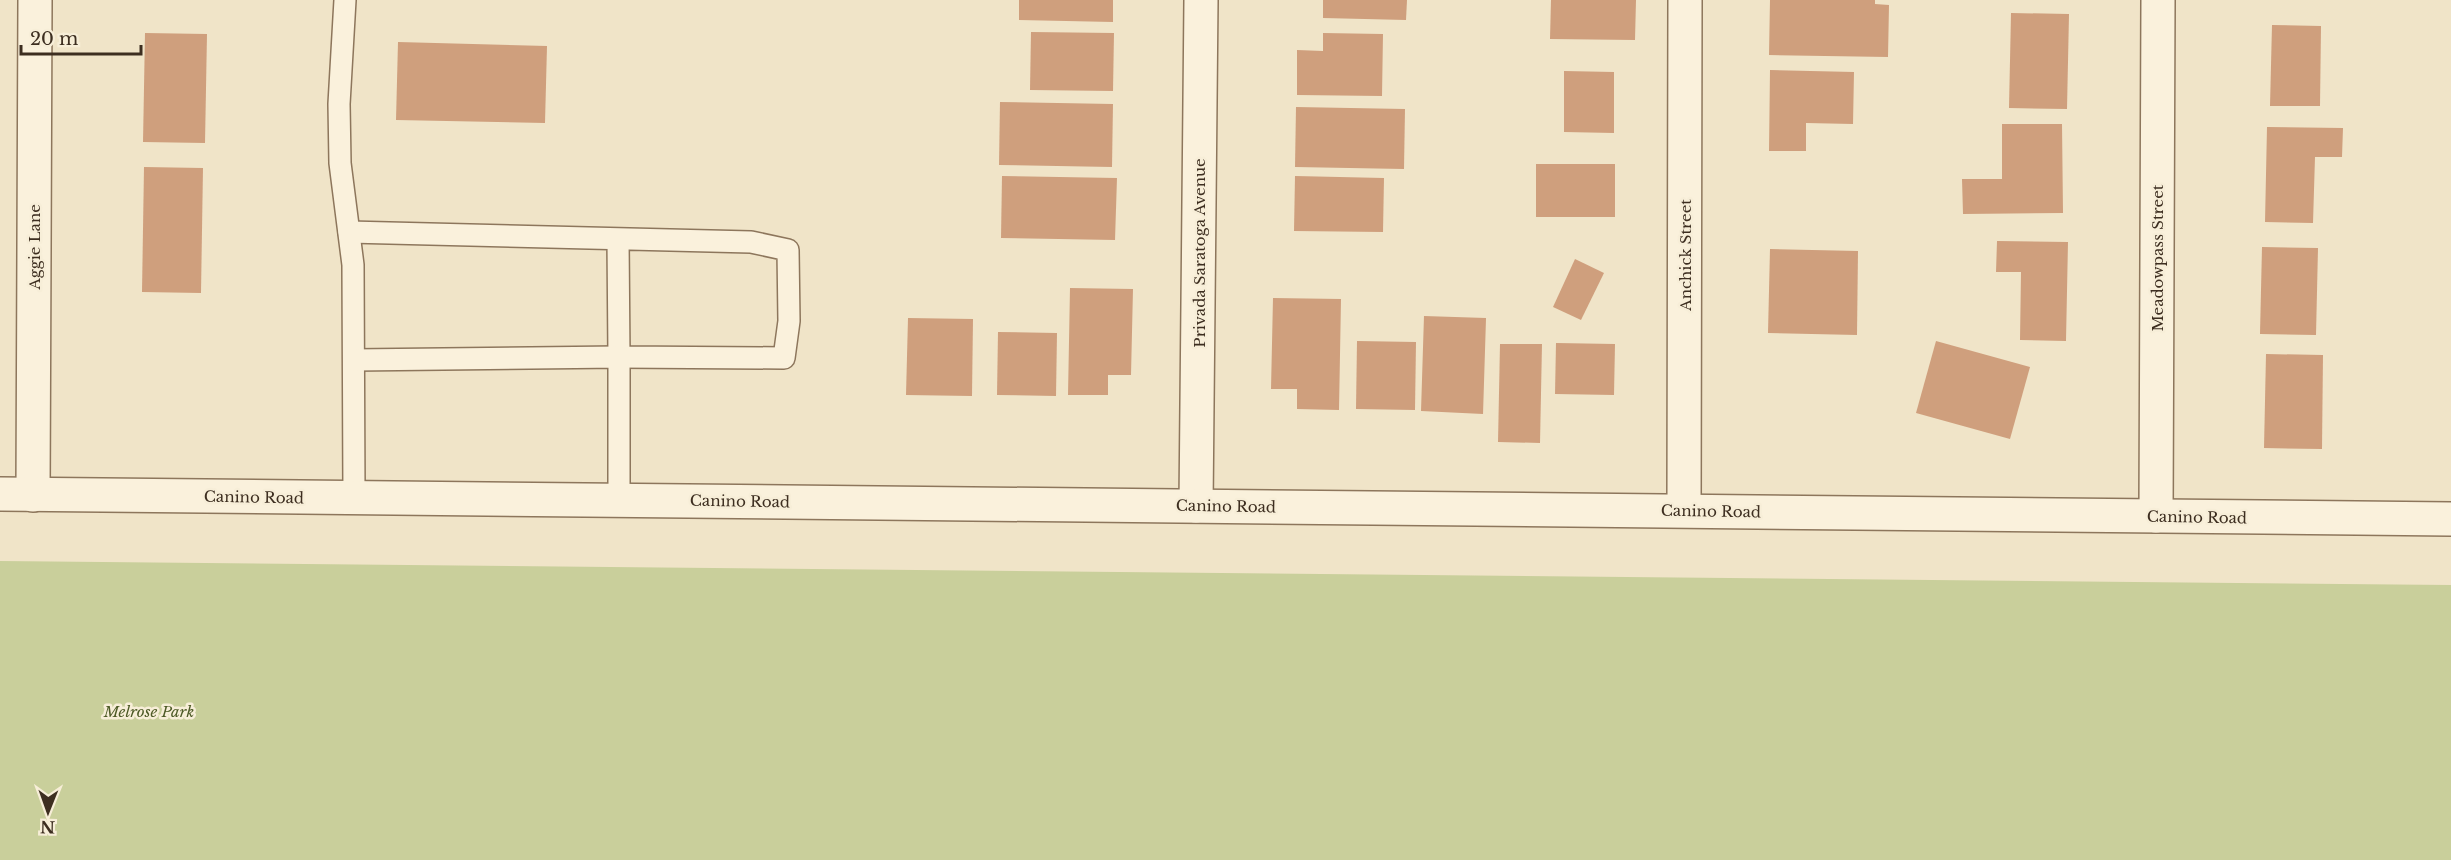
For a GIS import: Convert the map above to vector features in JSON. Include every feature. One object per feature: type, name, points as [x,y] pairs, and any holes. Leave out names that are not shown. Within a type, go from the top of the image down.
[{"type":"street","name":"Aggie Lane","points":[[33,495],[35,0]]},
{"type":"street","name":"Privada Saratoga Avenue","points":[[1196,506],[1201,0]]},
{"type":"street","name":"Anchick Street","points":[[1684,510],[1685,0]]},
{"type":"street","name":"Meadowpass Street","points":[[2156,516],[2158,0]]},
{"type":"street","name":"Canino Road","points":[[0,494],[2451,519]]},
{"type":"lane","points":[[345,0],[339,116],[340,164],[353,265],[354,498]]},
{"type":"lane","points":[[349,232],[751,242],[788,250],[789,321],[784,358],[354,360]]},
{"type":"lane","points":[[618,239],[619,500]]},
{"type":"green space","name":"Melrose Park","points":[[0,561],[2451,585],[2451,860],[0,860]]},
{"type":"building","points":[[1019,0],[1113,0],[1113,22],[1019,20]]},
{"type":"building","points":[[1323,0],[1407,0],[1406,20],[1323,18]]},
{"type":"building","points":[[1551,0],[1636,0],[1635,40],[1550,39]]},
{"type":"building","points":[[1770,0],[1875,0],[1875,4],[1889,5],[1888,57],[1769,55]]},
{"type":"building","points":[[2011,13],[2069,14],[2067,109],[2009,108]]},
{"type":"building","points":[[2272,25],[2321,26],[2320,106],[2270,106]]},
{"type":"building","points":[[1031,32],[1114,33],[1113,91],[1030,90]]},
{"type":"building","points":[[145,33],[207,34],[205,143],[143,142]]},
{"type":"building","points":[[1323,33],[1383,34],[1382,96],[1297,95],[1297,50],[1323,51]]},
{"type":"building","points":[[398,42],[547,46],[545,123],[396,120]]},
{"type":"building","points":[[1770,70],[1854,72],[1853,124],[1806,123],[1806,151],[1769,151]]},
{"type":"building","points":[[1564,71],[1614,72],[1614,133],[1564,132]]},
{"type":"building","points":[[1000,102],[1113,104],[1112,167],[999,165]]},
{"type":"building","points":[[1296,107],[1405,109],[1404,169],[1295,167]]},
{"type":"building","points":[[2002,124],[2062,124],[2063,213],[1963,214],[1962,179],[2002,179]]},
{"type":"building","points":[[2267,127],[2343,128],[2342,157],[2315,157],[2313,223],[2265,222]]},
{"type":"building","points":[[1536,164],[1615,164],[1615,217],[1536,217]]},
{"type":"building","points":[[144,167],[203,168],[201,293],[142,292]]},
{"type":"building","points":[[1002,176],[1117,178],[1115,240],[1001,238]]},
{"type":"building","points":[[1295,176],[1384,178],[1383,232],[1294,231]]},
{"type":"building","points":[[1997,241],[2068,242],[2066,341],[2020,340],[2021,272],[1996,272]]},
{"type":"building","points":[[2262,247],[2318,248],[2316,335],[2260,334]]},
{"type":"building","points":[[1770,249],[1858,251],[1857,335],[1768,333]]},
{"type":"building","points":[[1575,259],[1604,273],[1581,320],[1553,307]]},
{"type":"building","points":[[1070,288],[1133,289],[1131,375],[1108,375],[1108,395],[1068,395]]},
{"type":"building","points":[[1273,298],[1341,299],[1339,410],[1297,409],[1297,389],[1271,389]]},
{"type":"building","points":[[1424,316],[1486,318],[1483,414],[1421,411]]},
{"type":"building","points":[[908,318],[973,319],[972,396],[906,395]]},
{"type":"building","points":[[998,332],[1057,333],[1056,396],[997,395]]},
{"type":"building","points":[[1357,341],[1416,342],[1415,410],[1356,409]]},
{"type":"building","points":[[1936,341],[2030,367],[2010,439],[1916,413]]},
{"type":"building","points":[[1556,343],[1615,344],[1614,395],[1555,394]]},
{"type":"building","points":[[1500,344],[1542,344],[1540,443],[1498,442]]},
{"type":"building","points":[[2266,354],[2323,355],[2322,449],[2264,448]]}]
